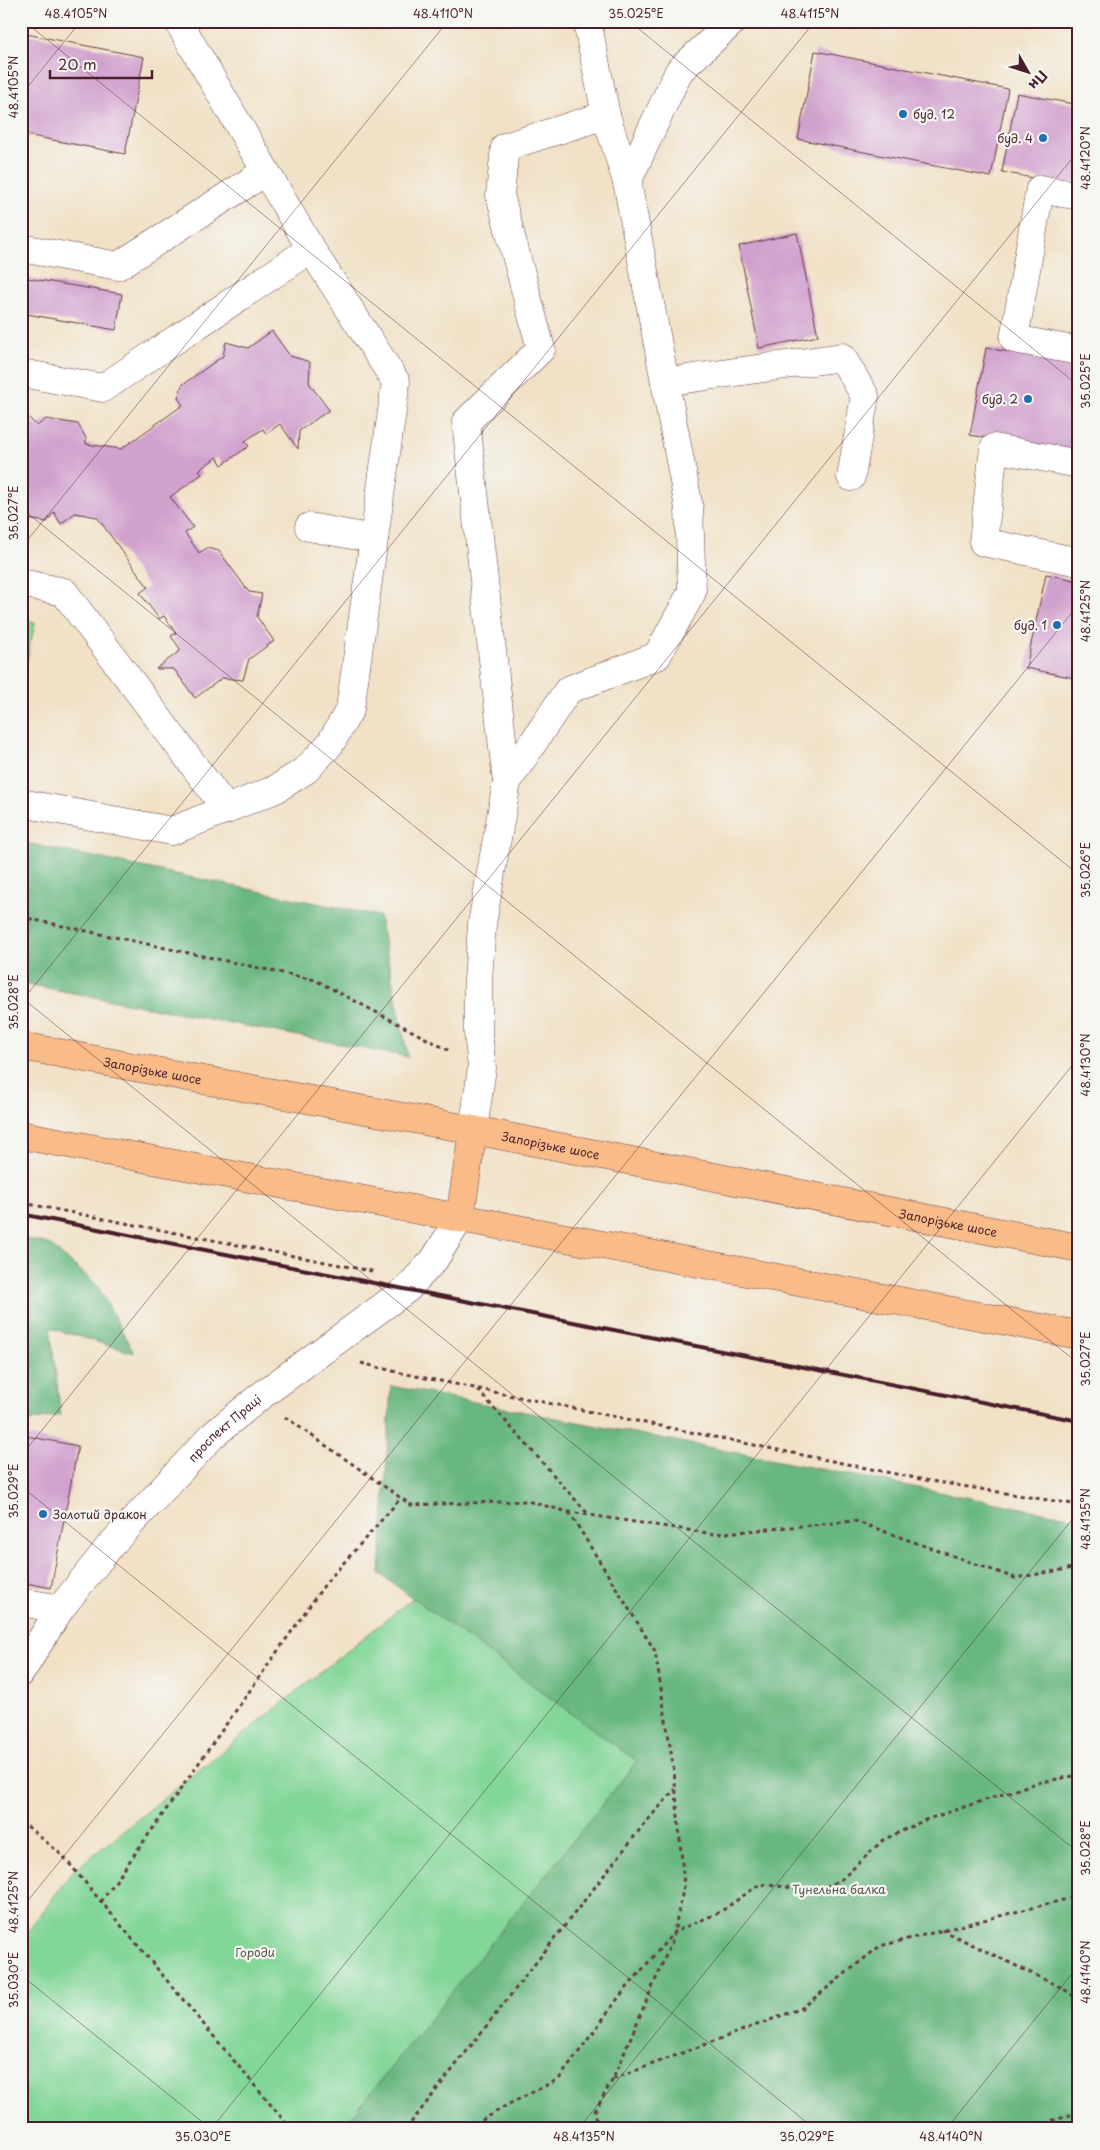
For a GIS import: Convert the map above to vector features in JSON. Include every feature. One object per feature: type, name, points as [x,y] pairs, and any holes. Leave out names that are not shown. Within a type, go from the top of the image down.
[{"type":"main road","name":"Запорізьке шосе","points":[[21,1046],[473,1130],[1079,1248]]},
{"type":"main road","points":[[460,1218],[473,1130]]},
{"type":"main road","points":[[21,1135],[1079,1335]]},
{"type":"street","points":[[21,802],[172,831],[276,789],[306,770],[330,744],[350,708],[396,382],[311,249],[178,21]]},
{"type":"street","points":[[507,782],[568,690],[656,656],[692,592],[689,508],[627,182],[606,115],[587,21]]},
{"type":"street","points":[[627,182],[679,70],[733,21]]},
{"type":"street","points":[[473,1130],[482,1068],[478,1033],[478,980],[482,924],[507,782],[466,422],[541,349],[500,195],[505,148],[606,115]]},
{"type":"street","points":[[21,248],[118,266],[265,172]]},
{"type":"street","points":[[1079,196],[1040,189],[1014,339],[1079,352]]},
{"type":"street","points":[[21,374],[103,388],[311,249]]},
{"type":"street","points":[[665,382],[842,357],[866,396],[851,477]]},
{"type":"street","points":[[1079,464],[994,448],[983,542],[1079,562]]},
{"type":"street","points":[[309,527],[374,539]]},
{"type":"street","points":[[21,583],[64,592],[227,810]]},
{"type":"street","name":"проспект Праці","points":[[21,1672],[60,1610],[110,1546],[212,1436],[258,1398],[408,1289],[434,1260],[460,1218]]},
{"type":"street","points":[[21,1602],[60,1610]]},
{"type":"path","points":[[21,917],[315,980],[482,1068]]},
{"type":"path","points":[[23,1203],[415,1279]]},
{"type":"path","points":[[321,1353],[477,1389],[926,1480],[1079,1505]]},
{"type":"path","points":[[477,1389],[589,1515]]},
{"type":"path","points":[[258,1398],[411,1505],[527,1501],[569,1512],[714,1534],[856,1521],[1015,1578],[1079,1567]]},
{"type":"path","points":[[101,1902],[325,1584],[401,1498]]},
{"type":"path","points":[[569,1512],[655,1651],[675,1789],[684,1886],[672,1941],[613,2079],[595,2111],[598,2129]]},
{"type":"path","points":[[468,2129],[509,2104],[559,2079],[619,1997],[674,1932],[720,1912],[760,1884],[812,1890],[831,1885],[843,1878],[883,1840],[925,1820],[1036,1783],[1079,1775]]},
{"type":"path","points":[[406,2129],[641,1828],[675,1789]]},
{"type":"path","points":[[21,1821],[63,1856],[291,2129]]},
{"type":"path","points":[[613,2079],[802,2008],[880,1946],[941,1929],[1079,1896]]},
{"type":"path","points":[[941,1929],[1064,1988],[1079,2000]]},
{"type":"path","points":[[981,2129],[1036,2128],[1079,2112]]},
{"type":"green space","points":[[21,620],[35,623],[21,686]]},
{"type":"green space","points":[[21,842],[379,916],[408,1057],[21,983]]},
{"type":"green space","points":[[21,1238],[49,1244],[97,1285],[134,1353],[50,1328],[61,1415],[21,1423]]},
{"type":"green space","name":"Тунельна балка","points":[[391,1386],[1079,1519],[1079,2129],[342,2129],[637,1761],[380,1574]]},
{"type":"green space","name":"Городи","points":[[413,1598],[637,1761],[342,2129],[21,2129],[21,1941],[72,1872]]},
{"type":"building","points":[[21,33],[144,57],[125,154],[21,134]]},
{"type":"building","name":"буд. 12","points":[[815,51],[1008,89],[991,177],[798,139]]},
{"type":"building","name":"буд. 4","points":[[1017,93],[1079,105],[1079,187],[1002,172]]},
{"type":"building","points":[[797,233],[818,336],[759,348],[739,246]]},
{"type":"building","points":[[21,277],[122,294],[116,330],[21,313]]},
{"type":"building","points":[[272,331],[290,356],[310,362],[309,383],[329,410],[299,431],[298,449],[280,424],[266,434],[263,429],[245,441],[249,446],[222,465],[217,457],[199,470],[202,474],[170,497],[193,527],[185,533],[199,553],[207,548],[219,551],[249,592],[262,594],[257,617],[274,641],[249,659],[243,680],[222,678],[195,698],[174,669],[156,669],[181,650],[171,636],[176,633],[164,616],[159,619],[140,593],[148,587],[97,517],[75,513],[61,524],[54,512],[47,522],[21,518],[21,419],[27,416],[37,426],[46,419],[78,424],[86,438],[86,444],[121,449],[183,405],[178,398],[182,385],[223,356],[226,342],[248,348]]},
{"type":"building","name":"буд. 2","points":[[986,348],[1079,364],[1079,454],[970,435]]},
{"type":"building","name":"буд. 1","points":[[1046,574],[1079,581],[1079,679],[1026,668]]},
{"type":"building","name":"Золотий дракон","points":[[21,1435],[78,1446],[51,1588],[21,1582]]},
{"type":"railway","points":[[21,1214],[1079,1421]]},
{"type":"place","name":"буд. 12","points":[[903,114]]},
{"type":"place","name":"буд. 4","points":[[1043,138]]},
{"type":"place","name":"буд. 2","points":[[1028,399]]},
{"type":"place","name":"буд. 1","points":[[1057,625]]},
{"type":"place","name":"Золотий дракон","points":[[43,1514]]}]
